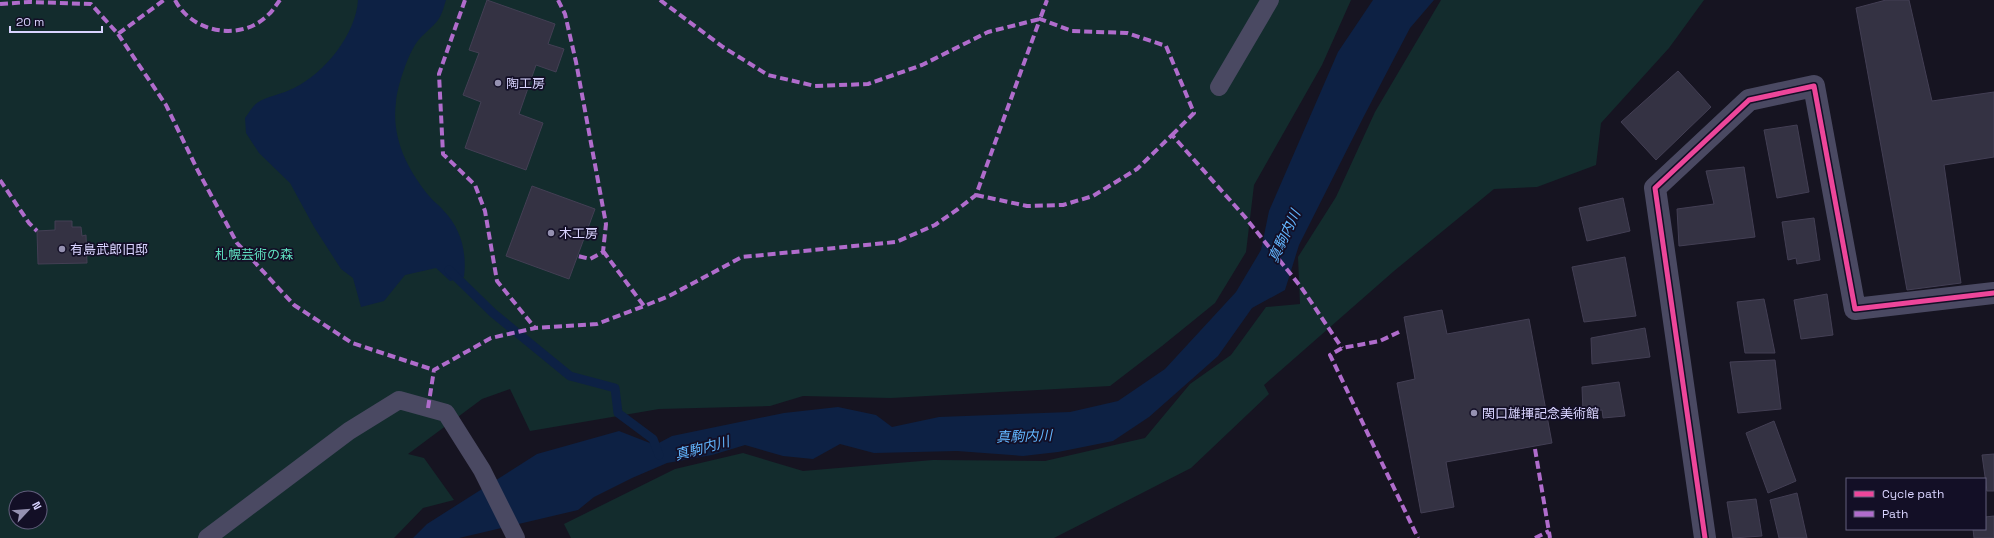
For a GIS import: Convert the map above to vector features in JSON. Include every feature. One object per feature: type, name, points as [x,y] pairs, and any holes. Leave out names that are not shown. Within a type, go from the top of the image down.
[{"type":"street","points":[[1706,538],[1655,188],[1749,100],[1814,86],[1855,309],[1994,293]]},
{"type":"lane","points":[[1219,87],[1270,0]]},
{"type":"lane","points":[[207,538],[349,431],[399,400],[446,413],[482,470],[516,538]]},
{"type":"green space","name":"札幌芸術の森","points":[[0,0],[1351,0],[1322,65],[1254,185],[1246,252],[1215,303],[1110,386],[891,398],[803,396],[770,406],[659,409],[530,431],[510,389],[482,399],[408,454],[424,458],[454,500],[423,508],[394,538],[0,538]]},
{"type":"green space","points":[[1441,0],[1704,0],[1669,48],[1601,123],[1596,165],[1537,187],[1494,189],[1394,271],[1264,385],[1269,394],[1191,468],[1054,538],[571,538],[564,524],[675,469],[743,453],[803,471],[933,460],[1045,461],[1145,438],[1190,384],[1231,355],[1266,307],[1300,304],[1298,257],[1336,197],[1375,112]]},
{"type":"water","points":[[358,0],[446,0],[443,10],[436,23],[422,36],[410,54],[398,88],[395,115],[399,141],[408,165],[422,187],[449,217],[454,225],[461,241],[465,259],[464,277],[450,281],[436,268],[405,275],[384,301],[361,307],[353,278],[341,269],[314,227],[290,183],[259,153],[246,133],[245,118],[257,103],[294,88],[317,73],[327,63],[337,51],[352,26]]},
{"type":"water","name":"真駒内川","points":[[1373,0],[1434,0],[1410,28],[1364,116],[1299,245],[1285,290],[1252,308],[1218,356],[1149,417],[1113,441],[1058,452],[1023,456],[957,451],[874,453],[840,444],[813,459],[783,456],[745,445],[712,455],[667,463],[594,497],[578,510],[459,538],[413,538],[427,524],[537,454],[619,431],[655,445],[672,436],[784,413],[838,407],[876,415],[892,427],[939,417],[1070,412],[1118,401],[1165,369],[1236,292],[1261,250],[1269,211],[1338,52]]},
{"type":"building","name":"陶工房","points":[[487,0],[555,24],[548,44],[564,49],[556,72],[536,65],[519,114],[543,123],[526,170],[465,148],[481,102],[463,95],[479,53],[469,50]]},
{"type":"building","points":[[1886,0],[1909,0],[1932,101],[1994,92],[1994,157],[1944,165],[1961,283],[1907,290],[1856,8]]},
{"type":"building","points":[[1678,71],[1711,107],[1656,160],[1621,122]]},
{"type":"building","points":[[1797,125],[1809,192],[1777,198],[1764,130]]},
{"type":"building","points":[[1744,167],[1755,237],[1679,246],[1677,209],[1714,204],[1706,171]]},
{"type":"building","name":"木工房","points":[[532,186],[595,209],[569,279],[506,256]]},
{"type":"building","points":[[1623,198],[1630,231],[1587,241],[1579,208]]},
{"type":"building","points":[[1814,218],[1820,260],[1797,264],[1796,258],[1788,260],[1782,222]]},
{"type":"building","name":"有島武郎旧邸","points":[[55,221],[72,221],[72,227],[81,227],[82,236],[86,235],[87,263],[38,264],[37,231],[55,230]]},
{"type":"building","points":[[1625,257],[1636,316],[1584,322],[1572,267]]},
{"type":"building","points":[[1827,294],[1833,335],[1801,339],[1794,300]]},
{"type":"building","points":[[1764,299],[1775,353],[1745,353],[1737,302]]},
{"type":"building","name":"関口雄揮記念美術館","points":[[1442,310],[1447,334],[1529,319],[1552,443],[1446,462],[1454,507],[1421,513],[1397,383],[1415,379],[1404,317]]},
{"type":"building","points":[[1645,328],[1650,357],[1592,364],[1591,338]]},
{"type":"building","points":[[1775,360],[1781,409],[1738,413],[1730,362]]},
{"type":"building","points":[[1619,382],[1625,416],[1603,418],[1602,410],[1583,412],[1582,387]]},
{"type":"building","points":[[1774,421],[1796,481],[1768,493],[1746,433]]},
{"type":"building","points":[[1994,454],[1994,491],[1987,491],[1982,455]]},
{"type":"building","points":[[1797,493],[1807,538],[1779,538],[1770,500]]},
{"type":"building","points":[[1756,499],[1762,536],[1733,538],[1727,502]]},
{"type":"building","points":[[1994,516],[1994,538],[1974,538],[1973,530],[1986,530],[1986,517]]},
{"type":"waterway","points":[[449,270],[493,313],[570,376],[615,388],[618,413],[653,439],[659,455]]},
{"type":"marked path","points":[[0,4],[29,2],[91,4],[118,34],[164,0]]},
{"type":"marked path","points":[[175,0],[183,11],[193,20],[218,30],[231,31],[244,29],[257,23],[270,13],[280,0]]},
{"type":"marked path","points":[[465,0],[439,74],[443,154],[475,185],[485,211],[497,281],[535,328]]},
{"type":"marked path","points":[[558,0],[565,14],[576,62],[606,224],[603,252],[590,259],[578,256]]},
{"type":"marked path","points":[[660,0],[723,47],[768,75],[815,86],[868,84],[922,65],[988,32],[1040,19],[1047,0]]},
{"type":"marked path","points":[[603,251],[644,306],[669,296],[742,257],[896,242],[935,225],[976,195],[1040,19],[1072,31],[1127,33],[1166,46],[1194,113],[1172,135]]},
{"type":"marked path","points":[[118,34],[166,105],[198,171],[237,243],[294,305],[352,343],[434,370]]},
{"type":"marked path","points":[[976,195],[1027,206],[1063,205],[1093,196],[1137,169],[1172,135],[1245,217],[1301,287],[1342,348]]},
{"type":"marked path","points":[[0,180],[29,223],[37,231]]},
{"type":"marked path","points":[[428,408],[434,370],[491,338],[535,328],[597,324],[644,306]]},
{"type":"marked path","points":[[1399,332],[1380,341],[1342,348],[1330,355],[1418,538]]},
{"type":"marked path","points":[[1535,449],[1550,538]]},
{"type":"marked path","points":[[1535,538],[1549,531]]},
{"type":"cycle path","points":[[1705,538],[1655,188],[1749,100],[1814,86],[1855,309],[1994,293]]},
{"type":"place","name":"陶工房","points":[[498,83]]},
{"type":"place","name":"木工房","points":[[551,233]]},
{"type":"place","name":"有島武郎旧邸","points":[[62,249]]},
{"type":"place","name":"関口雄揮記念美術館","points":[[1474,413]]}]
